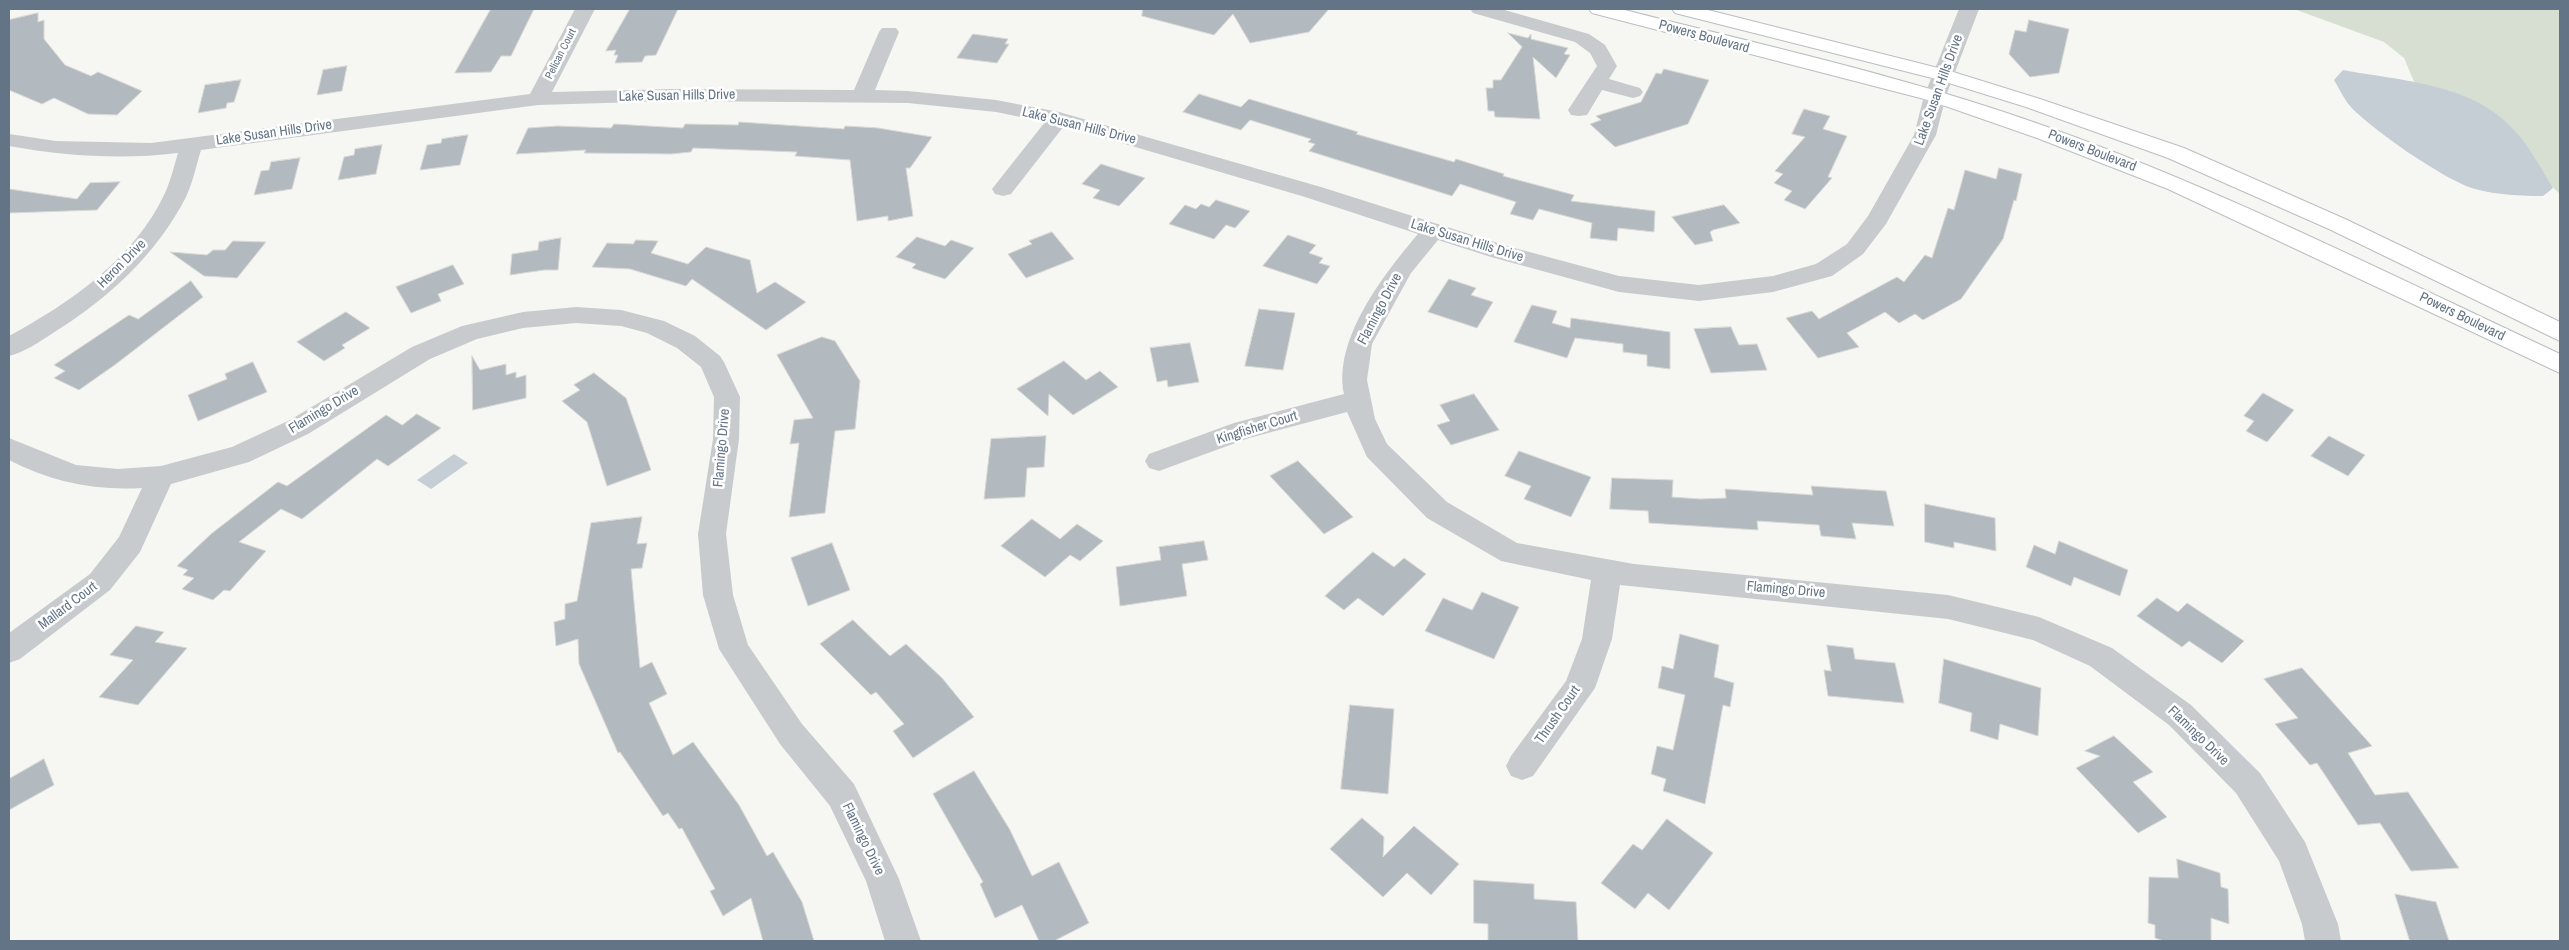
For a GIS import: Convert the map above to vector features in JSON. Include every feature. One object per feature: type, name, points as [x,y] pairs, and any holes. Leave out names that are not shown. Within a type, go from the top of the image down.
[{"type":"main road","name":"Powers Boulevard","points":[[1599,9],[1934,96],[2045,133],[2176,184],[2560,364]]},
{"type":"main road","name":"Powers Boulevard","points":[[1682,9],[1942,75],[2033,103],[2176,153],[2337,224],[2560,332]]},
{"type":"street","name":"Pelican Court","points":[[538,99],[584,9]]},
{"type":"street","points":[[1480,9],[1582,38],[1598,49],[1606,66],[1579,110]]},
{"type":"street","name":"Lake Susan Hills Drive","points":[[9,140],[56,148],[151,150],[538,99],[673,95],[908,97],[996,106],[1059,118],[1313,192],[1499,252],[1619,284],[1699,293],[1773,284],[1824,270],[1855,249],[1878,219],[1925,136],[1934,96],[1969,9]]},
{"type":"street","points":[[862,96],[889,32]]},
{"type":"street","points":[[1597,82],[1633,92]]},
{"type":"street","points":[[1003,189],[1059,118]]},
{"type":"street","name":"Heron Drive","points":[[9,347],[37,332],[74,307],[130,259],[158,225],[175,196],[193,144]]},
{"type":"street","name":"Flamingo Drive","points":[[1434,231],[1402,268],[1359,344],[1354,380],[1362,419],[1377,450],[1437,510],[1511,553],[1607,573],[1948,606],[2039,629],[2101,657],[2180,715],[2248,783],[2293,853],[2320,924],[2323,941]]},
{"type":"street","name":"Flamingo Drive","points":[[9,448],[30,459],[74,475],[118,479],[161,476],[239,455],[265,443],[299,427],[421,353],[472,332],[523,320],[576,315],[621,318],[655,326],[686,342],[711,362],[727,397],[726,440],[712,534],[718,595],[734,649],[791,734],[842,795],[882,879],[902,941]]},
{"type":"street","name":"Kingfisher Court","points":[[1159,461],[1243,430],[1358,400]]},
{"type":"street","name":"Mallard Court","points":[[9,650],[100,582],[130,544],[161,476]]},
{"type":"street","name":"Thrush Court","points":[[1522,766],[1579,688],[1597,639],[1607,573]]},
{"type":"shaded area","points":[[2294,9],[2560,9],[2560,194],[2451,91],[2415,84],[2404,58],[2384,42]]},
{"type":"shaded area","points":[[2343,70],[2412,81],[2457,94],[2479,103],[2498,115],[2515,131],[2553,188],[2543,196],[2500,194],[2475,189],[2446,176],[2374,128],[2350,106],[2334,80]]},
{"type":"shaded area","points":[[454,454],[468,463],[431,489],[417,480]]},
{"type":"building","points":[[491,9],[534,9],[511,56],[501,56],[491,72],[455,73]]},
{"type":"building","points":[[630,9],[678,9],[656,55],[645,56],[642,62],[615,63],[618,55],[614,55],[616,50],[606,51]]},
{"type":"building","points":[[1143,9],[1329,9],[1309,32],[1250,43],[1233,14],[1214,35],[1142,16]]},
{"type":"building","points":[[38,13],[38,22],[44,20],[44,39],[65,65],[91,76],[98,72],[142,91],[117,115],[88,114],[54,98],[42,104],[9,90],[9,20]]},
{"type":"building","points":[[2029,20],[2069,29],[2059,73],[2030,77],[2009,54],[2015,30],[2026,32]]},
{"type":"building","points":[[1508,33],[1528,38],[1531,34],[1531,39],[1568,48],[1564,54],[1570,55],[1556,78],[1533,57],[1540,119],[1495,117],[1494,111],[1488,111],[1486,88],[1493,88],[1493,80],[1501,80],[1522,47]]},
{"type":"building","points":[[973,34],[1008,39],[1005,44],[1009,44],[997,63],[957,58]]},
{"type":"building","points":[[347,66],[342,91],[317,95],[323,70]]},
{"type":"building","points":[[1664,69],[1709,80],[1688,124],[1615,147],[1590,124],[1601,120],[1596,116],[1641,102],[1656,73],[1661,74]]},
{"type":"building","points":[[241,80],[234,102],[227,103],[226,108],[198,113],[205,85]]},
{"type":"building","points":[[1199,94],[1241,107],[1249,99],[1358,132],[1356,134],[1454,162],[1456,159],[1504,174],[1503,176],[1574,195],[1571,201],[1655,211],[1654,232],[1618,228],[1617,241],[1590,238],[1592,223],[1539,209],[1533,220],[1510,214],[1516,202],[1460,184],[1452,196],[1309,151],[1315,144],[1308,142],[1311,139],[1250,120],[1241,130],[1183,112]]},
{"type":"building","points":[[1804,109],[1830,116],[1823,129],[1847,136],[1828,177],[1832,178],[1805,209],[1784,200],[1792,191],[1774,183],[1783,174],[1775,171],[1805,137],[1792,134]]},
{"type":"building","points":[[739,122],[844,129],[845,126],[878,128],[932,137],[910,168],[906,168],[913,216],[888,221],[888,216],[857,221],[850,160],[795,156],[797,152],[693,148],[691,152],[671,154],[584,153],[586,150],[516,154],[528,128],[557,126],[611,128],[614,124],[683,128],[685,124],[738,125]]},
{"type":"building","points":[[468,135],[460,165],[420,170],[427,145],[441,143],[442,139]]},
{"type":"building","points":[[382,145],[376,174],[338,180],[344,157],[354,155],[355,149]]},
{"type":"building","points":[[300,158],[292,189],[254,195],[261,171],[269,170],[271,162]]},
{"type":"building","points":[[1101,164],[1145,178],[1119,206],[1093,198],[1100,190],[1082,184]]},
{"type":"building","points":[[1999,168],[2022,174],[2016,201],[2014,200],[2003,239],[1961,299],[1923,320],[1915,314],[1899,323],[1885,312],[1847,333],[1859,347],[1818,358],[1786,318],[1812,311],[1819,319],[1897,277],[1904,282],[1925,255],[1932,258],[1948,208],[1954,210],[1965,170],[1996,179]]},
{"type":"building","points":[[120,182],[97,210],[9,213],[9,189],[77,199],[90,183]]},
{"type":"building","points":[[1216,200],[1250,211],[1235,228],[1226,225],[1214,239],[1169,224],[1185,205],[1196,209],[1201,204],[1209,207]]},
{"type":"building","points":[[1724,205],[1740,223],[1710,232],[1713,241],[1695,245],[1672,217]]},
{"type":"building","points":[[1052,232],[1074,259],[1026,278],[1008,254],[1032,244],[1029,241]]},
{"type":"building","points":[[1288,235],[1316,245],[1309,253],[1323,258],[1319,263],[1330,266],[1317,284],[1263,266]]},
{"type":"building","points":[[917,237],[945,246],[951,240],[974,248],[945,279],[912,268],[916,264],[896,257]]},
{"type":"building","points":[[561,238],[558,270],[510,275],[512,254],[538,250],[539,242]]},
{"type":"building","points":[[636,240],[658,241],[651,253],[688,264],[706,247],[750,260],[757,293],[775,282],[806,302],[766,330],[692,279],[686,286],[630,269],[592,267],[607,243],[633,244]]},
{"type":"building","points":[[233,241],[266,242],[237,278],[204,276],[170,252],[207,255],[213,250],[225,250]]},
{"type":"building","points":[[453,265],[464,284],[438,294],[441,301],[411,313],[396,287]]},
{"type":"building","points":[[1449,279],[1476,288],[1471,295],[1493,302],[1477,328],[1428,312]]},
{"type":"building","points":[[191,281],[203,297],[116,364],[79,390],[54,378],[65,371],[54,365],[129,315],[138,319]]},
{"type":"building","points":[[1532,305],[1557,311],[1552,323],[1570,328],[1571,318],[1670,332],[1670,369],[1647,366],[1647,355],[1623,352],[1623,344],[1575,338],[1567,358],[1514,342]]},
{"type":"building","points":[[1259,309],[1295,313],[1283,370],[1245,366]]},
{"type":"building","points":[[346,312],[370,328],[342,345],[345,348],[324,361],[297,342]]},
{"type":"building","points":[[1731,327],[1739,345],[1757,344],[1767,370],[1711,373],[1694,329]]},
{"type":"building","points":[[822,337],[835,341],[860,381],[855,429],[835,431],[825,513],[789,517],[799,443],[790,444],[794,420],[813,418],[777,355]]},
{"type":"building","points":[[1190,343],[1199,382],[1168,387],[1167,380],[1157,382],[1150,348]]},
{"type":"building","points":[[472,356],[480,370],[506,364],[506,375],[516,372],[516,378],[526,375],[526,398],[473,410]]},
{"type":"building","points":[[1064,361],[1086,380],[1100,371],[1118,387],[1073,415],[1049,394],[1048,416],[1017,389]]},
{"type":"building","points":[[253,362],[267,392],[198,421],[188,395],[227,379],[225,374]]},
{"type":"building","points":[[594,373],[626,398],[651,470],[607,486],[587,422],[562,401],[580,390],[574,385]]},
{"type":"building","points":[[2263,393],[2294,410],[2267,442],[2246,431],[2254,421],[2244,416]]},
{"type":"building","points":[[1474,394],[1499,430],[1451,445],[1437,425],[1450,421],[1440,405]]},
{"type":"building","points":[[417,414],[441,428],[388,466],[377,459],[302,519],[281,509],[239,542],[266,551],[230,591],[224,590],[213,600],[182,589],[194,578],[183,575],[188,570],[177,566],[211,534],[278,482],[287,486],[386,415],[402,425]]},
{"type":"building","points":[[1046,436],[1044,467],[1027,468],[1025,497],[984,499],[991,439]]},
{"type":"building","points":[[2329,436],[2365,455],[2348,476],[2311,456]]},
{"type":"building","points":[[1519,451],[1591,477],[1571,517],[1524,499],[1531,486],[1505,476]]},
{"type":"building","points":[[1298,461],[1353,517],[1324,534],[1270,476]]},
{"type":"building","points":[[1612,478],[1673,480],[1672,497],[1700,499],[1726,498],[1725,489],[1813,495],[1811,486],[1886,491],[1894,526],[1852,523],[1856,539],[1821,536],[1819,525],[1757,521],[1758,530],[1649,523],[1648,511],[1610,509]]},
{"type":"building","points":[[1925,504],[1995,518],[1996,551],[1954,542],[1954,548],[1925,542]]},
{"type":"building","points":[[642,517],[637,544],[647,543],[642,568],[631,569],[640,668],[652,662],[667,694],[649,703],[673,755],[693,742],[739,805],[767,856],[773,852],[802,902],[814,941],[763,941],[751,898],[723,916],[710,891],[715,889],[682,828],[679,829],[668,813],[663,816],[620,752],[618,753],[579,664],[578,639],[556,646],[554,622],[565,619],[565,604],[577,601],[591,523]]},
{"type":"building","points":[[1032,519],[1060,539],[1077,524],[1103,541],[1080,561],[1070,555],[1045,577],[1001,546]]},
{"type":"building","points":[[1204,541],[1208,560],[1182,564],[1187,596],[1120,606],[1116,567],[1161,560],[1159,547]]},
{"type":"building","points":[[2059,541],[2128,570],[2120,596],[2074,577],[2071,586],[2026,567],[2034,545],[2055,554]]},
{"type":"building","points":[[832,543],[850,590],[808,606],[791,558]]},
{"type":"building","points":[[1373,552],[1394,567],[1404,558],[1426,574],[1383,616],[1358,598],[1344,610],[1325,596]]},
{"type":"building","points":[[1482,592],[1519,607],[1494,659],[1425,631],[1443,598],[1472,610]]},
{"type":"building","points":[[2157,598],[2178,612],[2187,603],[2244,641],[2222,663],[2189,641],[2182,647],[2137,616]]},
{"type":"building","points":[[853,620],[890,656],[906,644],[942,678],[974,717],[913,758],[893,731],[904,724],[876,692],[871,695],[820,644]]},
{"type":"building","points":[[136,626],[164,632],[155,642],[187,648],[138,705],[99,697],[133,660],[110,655]]},
{"type":"building","points":[[1680,634],[1719,645],[1714,677],[1734,683],[1730,707],[1723,705],[1705,804],[1663,791],[1666,779],[1651,774],[1657,746],[1673,750],[1685,695],[1658,688],[1662,666],[1673,669]]},
{"type":"building","points":[[1827,645],[1853,648],[1855,659],[1895,663],[1904,703],[1828,696],[1824,670],[1831,671]]},
{"type":"building","points":[[1944,659],[2041,688],[2038,736],[2000,724],[1998,740],[1970,731],[1972,713],[1939,703]]},
{"type":"building","points":[[2302,668],[2372,746],[2348,753],[2375,795],[2408,792],[2459,868],[2411,871],[2380,823],[2358,825],[2317,763],[2310,765],[2275,724],[2298,718],[2264,679]]},
{"type":"building","points":[[1350,705],[1394,709],[1388,794],[1341,789]]},
{"type":"building","points":[[2114,736],[2153,772],[2133,782],[2167,817],[2138,833],[2076,768],[2100,756],[2085,751]]},
{"type":"building","points":[[44,759],[54,785],[9,810],[9,779]]},
{"type":"building","points":[[974,771],[1010,830],[1032,876],[1059,862],[1089,923],[1054,941],[1039,941],[1022,905],[995,918],[980,884],[983,882],[933,794]]},
{"type":"building","points":[[1362,818],[1384,837],[1383,857],[1414,826],[1459,864],[1431,895],[1407,873],[1383,897],[1330,849]]},
{"type":"building","points":[[1667,819],[1713,853],[1669,910],[1648,893],[1635,909],[1601,883],[1633,844],[1642,850]]},
{"type":"building","points":[[2177,859],[2220,873],[2221,887],[2228,889],[2229,924],[2211,918],[2211,941],[2164,941],[2155,938],[2155,925],[2148,923],[2149,877],[2178,878]]},
{"type":"building","points":[[1474,880],[1534,884],[1534,899],[1576,902],[1578,941],[1488,941],[1488,924],[1474,923]]},
{"type":"building","points":[[2395,894],[2436,902],[2449,941],[2410,941]]}]
